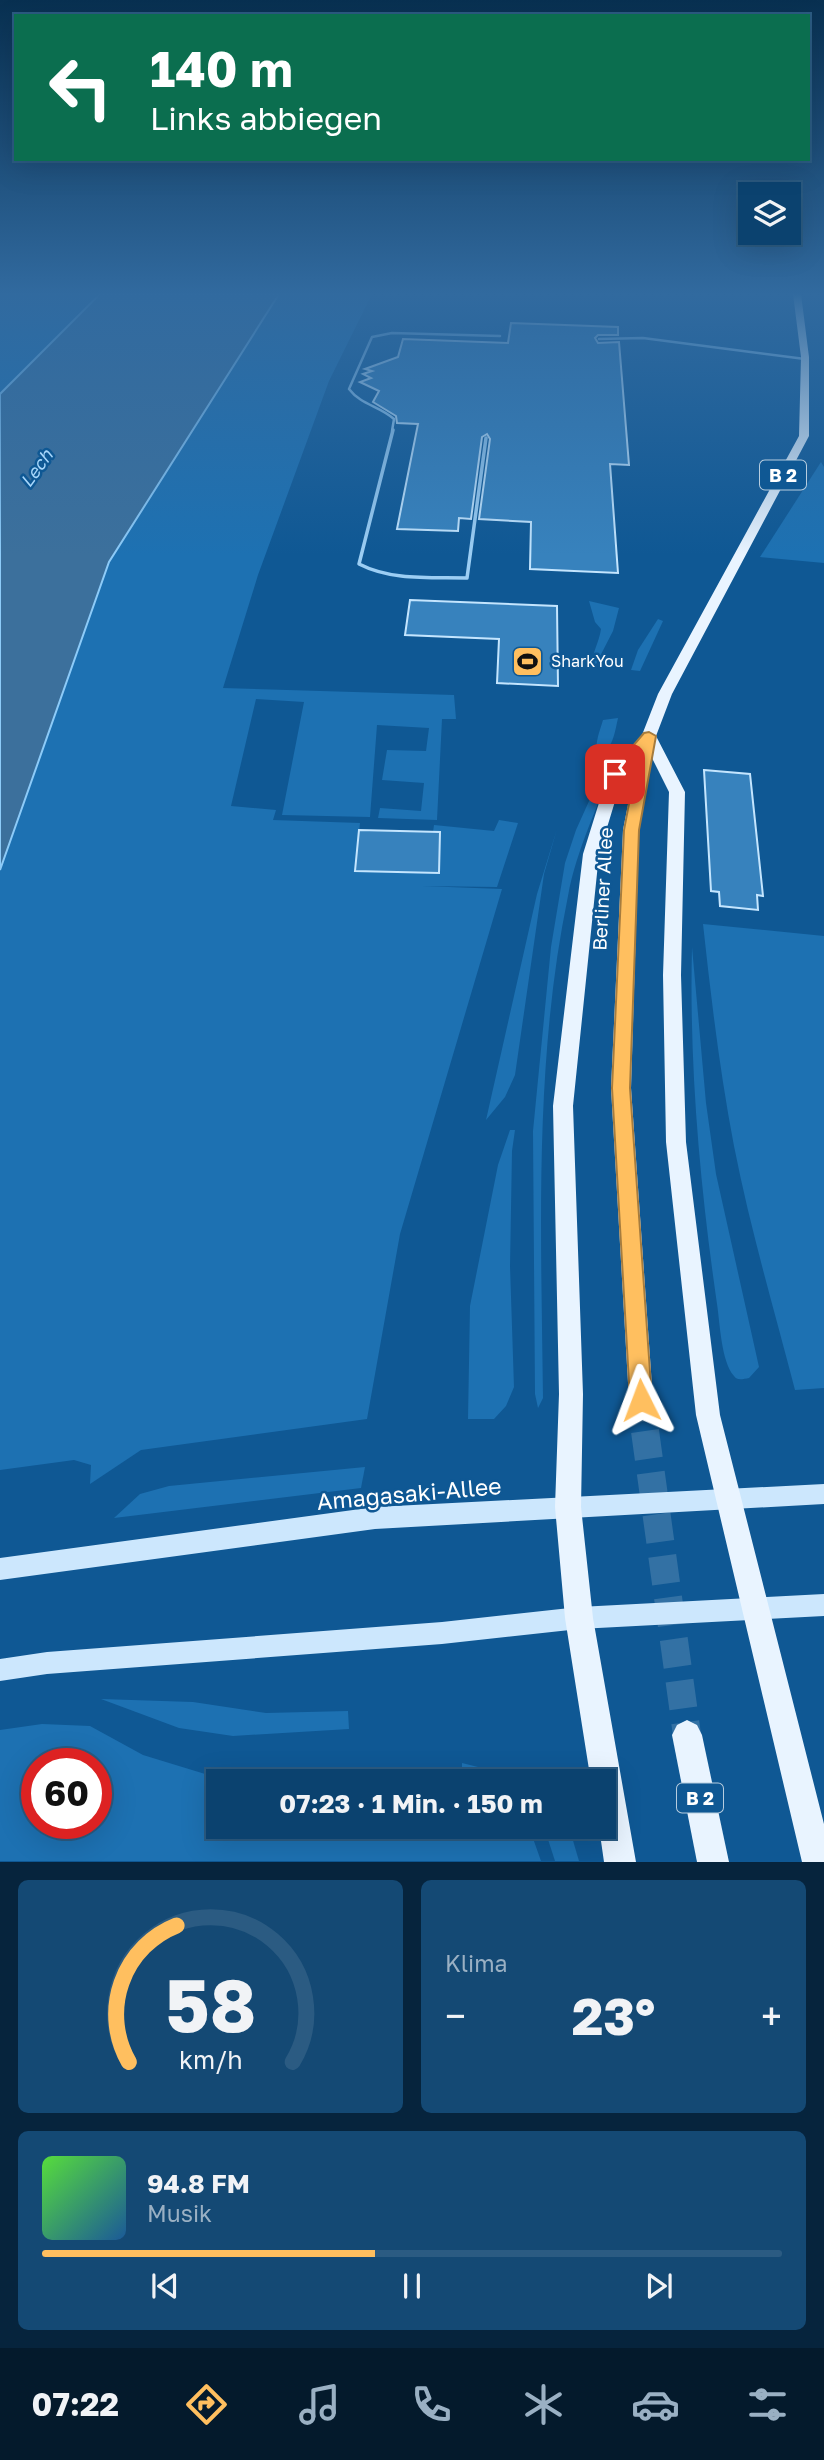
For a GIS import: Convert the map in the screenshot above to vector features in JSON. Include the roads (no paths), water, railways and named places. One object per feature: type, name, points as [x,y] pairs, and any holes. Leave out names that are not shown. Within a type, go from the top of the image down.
[{"type":"main road","name":"Berliner Allee","points":[[641,1400],[621,1088],[631,830],[649,736],[664,694],[804,436],[805,381]]},
{"type":"main road","points":[[620,1861],[579,1618],[568,1507],[571,1405],[563,1106],[591,854],[615,774],[649,736],[677,792],[672,975],[677,1142],[708,1415],[818,1861]]},
{"type":"main road","name":"Amagasaki-Allee","points":[[0,1569],[375,1518],[824,1494]]},
{"type":"main road","points":[[0,1670],[47,1663],[442,1633],[579,1618],[824,1605]]},
{"type":"main road","name":"B 2","points":[[687,1735],[713,1861]]},
{"type":"lane","points":[[353,381],[349,389],[355,398],[390,413],[394,419],[359,564],[367,570],[382,574],[467,578],[486,438]]},
{"type":"water","name":"Lech","points":[[13,381],[224,381],[109,562],[0,870],[0,394]]},
{"type":"tunnel","points":[[641,1400],[645,1432]]},
{"type":"tunnel","points":[[645,1431],[687,1735]]},
{"type":"place","name":"SharkYou","points":[[528,661]]}]
